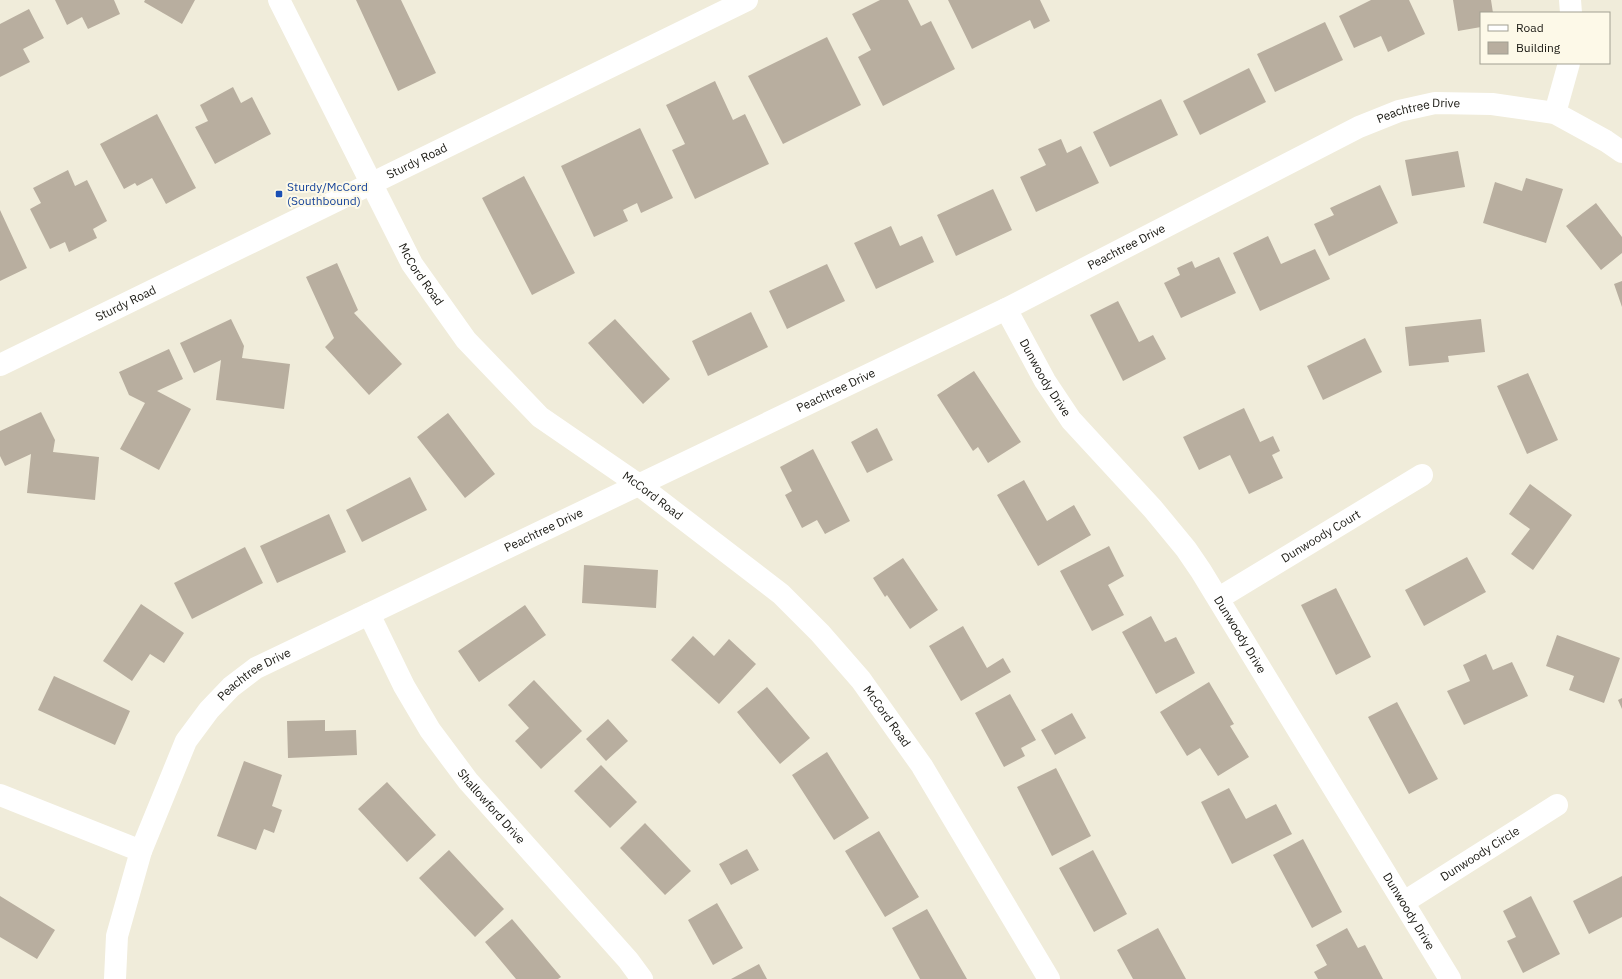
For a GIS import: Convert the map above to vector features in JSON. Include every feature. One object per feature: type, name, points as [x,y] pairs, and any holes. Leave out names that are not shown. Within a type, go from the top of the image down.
[{"type":"street","name":"McCord Road","points":[[280,0],[412,264],[466,340],[540,417],[639,485],[781,594],[820,633],[861,680],[922,766],[1049,979]]},
{"type":"street","name":"Sturdy Road","points":[[0,365],[747,0]]},
{"type":"street","points":[[1570,0],[1571,12]]},
{"type":"street","points":[[1555,113],[1569,64]]},
{"type":"street","name":"Peachtree Drive","points":[[115,979],[117,936],[141,851],[186,741],[209,710],[230,687],[256,668],[1006,309],[1359,127],[1400,111],[1435,103],[1492,104],[1555,113],[1606,141],[1622,152]]},
{"type":"street","name":"Dunwoody Drive","points":[[1006,309],[1045,381],[1071,420],[1152,508],[1186,549],[1219,598],[1450,979]]},
{"type":"street","name":"Dunwoody Court","points":[[1219,598],[1422,475]]},
{"type":"street","name":"Shallowford Drive","points":[[369,614],[404,686],[430,730],[468,781],[628,960],[642,979]]},
{"type":"street","points":[[0,795],[141,851]]},
{"type":"street","name":"Dunwoody Circle","points":[[1404,902],[1557,805]]},
{"type":"building","points":[[55,0],[114,0],[120,14],[88,29],[82,17],[67,25]]},
{"type":"building","points":[[145,0],[195,0],[182,24],[144,2]]},
{"type":"building","points":[[356,0],[401,0],[436,73],[398,91]]},
{"type":"building","points":[[880,0],[908,0],[921,26],[931,21],[955,69],[883,106],[858,57],[871,50],[852,14]]},
{"type":"building","points":[[948,0],[1040,0],[1050,21],[1034,29],[1030,20],[972,49]]},
{"type":"building","points":[[1371,0],[1409,0],[1425,34],[1388,52],[1381,36],[1354,48],[1339,16]]},
{"type":"building","points":[[1453,0],[1491,0],[1493,12],[1480,12],[1480,27],[1458,31]]},
{"type":"building","points":[[29,9],[44,38],[23,49],[30,62],[0,77],[0,24]]},
{"type":"building","points":[[1325,22],[1343,60],[1275,92],[1257,54]]},
{"type":"building","points":[[827,37],[861,105],[783,144],[748,76]]},
{"type":"building","points":[[1249,68],[1266,102],[1200,135],[1183,101]]},
{"type":"building","points":[[715,81],[733,120],[745,114],[769,164],[695,199],[672,150],[685,144],[666,105]]},
{"type":"building","points":[[233,87],[241,103],[252,97],[271,134],[215,164],[195,127],[208,121],[200,105]]},
{"type":"building","points":[[1161,99],[1178,135],[1110,167],[1093,132]]},
{"type":"building","points":[[157,114],[196,188],[166,204],[152,178],[137,186],[135,183],[124,189],[100,144]]},
{"type":"building","points":[[640,128],[673,198],[641,213],[637,203],[623,210],[628,221],[594,237],[561,166]]},
{"type":"building","points":[[1061,139],[1067,153],[1081,146],[1099,183],[1036,212],[1020,177],[1046,165],[1038,149]]},
{"type":"building","points":[[1458,151],[1465,187],[1412,196],[1405,160]]},
{"type":"building","points":[[68,170],[75,186],[87,180],[107,221],[93,229],[97,238],[69,252],[65,242],[50,249],[30,209],[41,203],[33,188]]},
{"type":"building","points":[[524,176],[575,273],[532,295],[482,198]]},
{"type":"building","points":[[1526,178],[1563,189],[1546,243],[1483,223],[1495,182],[1522,191]]},
{"type":"building","points":[[1380,185],[1398,223],[1329,256],[1314,224],[1334,215],[1330,208]]},
{"type":"building","points":[[993,189],[1012,230],[956,256],[937,215]]},
{"type":"building","points":[[1596,203],[1622,237],[1622,253],[1601,270],[1566,226]]},
{"type":"building","points":[[0,210],[27,268],[0,281]]},
{"type":"building","points":[[891,226],[900,246],[922,236],[934,262],[876,289],[854,243]]},
{"type":"building","points":[[1268,236],[1281,264],[1315,249],[1330,279],[1260,311],[1233,253]]},
{"type":"building","points":[[1219,257],[1236,293],[1181,318],[1164,283],[1180,275],[1177,268],[1192,261],[1195,268]]},
{"type":"building","points":[[337,263],[358,310],[354,313],[402,364],[369,395],[325,347],[334,338],[306,277]]},
{"type":"building","points":[[827,264],[845,301],[787,329],[769,291]]},
{"type":"building","points":[[1622,281],[1622,307],[1614,284]]},
{"type":"building","points":[[1118,301],[1139,342],[1153,335],[1166,359],[1123,381],[1090,315]]},
{"type":"building","points":[[751,312],[768,347],[708,376],[692,341]]},
{"type":"building","points":[[231,319],[244,346],[242,358],[290,364],[284,409],[216,400],[221,360],[194,373],[180,343]]},
{"type":"building","points":[[615,319],[670,379],[643,404],[588,343]]},
{"type":"building","points":[[1481,319],[1485,352],[1448,356],[1449,362],[1409,366],[1405,327]]},
{"type":"building","points":[[1365,338],[1382,372],[1323,400],[1307,366]]},
{"type":"building","points":[[169,349],[183,379],[157,391],[191,409],[159,470],[120,449],[145,403],[129,395],[119,372]]},
{"type":"building","points":[[974,371],[1021,442],[988,463],[978,447],[973,451],[937,395]]},
{"type":"building","points":[[1528,373],[1558,440],[1527,454],[1497,386]]},
{"type":"building","points":[[1244,408],[1260,442],[1273,436],[1280,451],[1272,455],[1283,478],[1249,494],[1230,455],[1199,470],[1183,437]]},
{"type":"building","points":[[41,412],[55,440],[53,452],[99,457],[95,500],[27,493],[31,454],[5,466],[0,456],[0,431]]},
{"type":"building","points":[[448,413],[495,474],[465,498],[417,437]]},
{"type":"building","points":[[877,428],[893,460],[867,473],[851,442]]},
{"type":"building","points":[[813,449],[850,521],[825,534],[817,520],[802,528],[785,495],[792,491],[780,467]]},
{"type":"building","points":[[410,477],[427,510],[362,542],[346,510]]},
{"type":"building","points":[[1024,480],[1047,521],[1074,505],[1091,535],[1038,566],[997,495]]},
{"type":"building","points":[[1530,484],[1572,515],[1533,570],[1511,554],[1530,529],[1509,514]]},
{"type":"building","points":[[329,514],[346,552],[277,583],[260,546]]},
{"type":"building","points":[[1109,546],[1124,576],[1108,585],[1124,615],[1092,631],[1060,571]]},
{"type":"building","points":[[245,547],[263,583],[192,619],[174,583]]},
{"type":"building","points":[[1467,557],[1486,592],[1424,626],[1405,590]]},
{"type":"building","points":[[903,558],[938,610],[910,629],[887,595],[885,597],[873,578]]},
{"type":"building","points":[[584,565],[658,570],[656,608],[582,603]]},
{"type":"building","points":[[1336,588],[1371,657],[1336,675],[1301,605]]},
{"type":"building","points":[[141,604],[184,633],[164,663],[150,654],[132,681],[103,661]]},
{"type":"building","points":[[525,605],[546,635],[479,682],[458,651]]},
{"type":"building","points":[[1151,616],[1165,642],[1176,637],[1195,673],[1156,694],[1122,632]]},
{"type":"building","points":[[963,626],[987,668],[1003,658],[1011,672],[961,701],[929,646]]},
{"type":"building","points":[[1557,635],[1620,658],[1604,703],[1569,690],[1574,676],[1546,666]]},
{"type":"building","points":[[693,636],[714,656],[729,639],[756,664],[719,704],[671,660]]},
{"type":"building","points":[[1486,654],[1493,670],[1512,662],[1528,696],[1464,725],[1447,691],[1470,681],[1463,665]]},
{"type":"building","points":[[54,676],[130,711],[115,745],[38,710]]},
{"type":"building","points":[[534,680],[582,731],[541,769],[515,741],[529,728],[508,705]]},
{"type":"building","points":[[1209,682],[1234,724],[1230,726],[1249,757],[1218,776],[1200,748],[1187,756],[1160,712]]},
{"type":"building","points":[[767,687],[810,738],[780,764],[737,712]]},
{"type":"building","points":[[1010,694],[1036,740],[1021,748],[1025,756],[1004,767],[975,713]]},
{"type":"building","points":[[1622,698],[1622,709],[1618,700]]},
{"type":"building","points":[[1397,702],[1438,779],[1409,794],[1368,717]]},
{"type":"building","points":[[1072,713],[1086,738],[1055,755],[1041,730]]},
{"type":"building","points":[[608,719],[628,741],[606,761],[586,739]]},
{"type":"building","points":[[325,720],[325,731],[356,730],[357,755],[288,758],[287,721]]},
{"type":"building","points":[[827,752],[869,818],[834,840],[792,775]]},
{"type":"building","points":[[244,761],[282,775],[272,806],[282,810],[274,833],[264,829],[256,850],[217,836]]},
{"type":"building","points":[[601,765],[637,802],[610,828],[574,791]]},
{"type":"building","points":[[1056,768],[1091,836],[1052,856],[1017,787]]},
{"type":"building","points":[[387,782],[436,835],[407,862],[358,809]]},
{"type":"building","points":[[1229,788],[1246,819],[1276,804],[1292,834],[1232,864],[1201,802]]},
{"type":"building","points":[[645,823],[691,871],[665,895],[620,848]]},
{"type":"building","points":[[879,831],[919,897],[885,917],[845,851]]},
{"type":"building","points":[[1303,839],[1342,912],[1312,928],[1273,855]]},
{"type":"building","points":[[747,849],[759,870],[731,885],[719,864]]},
{"type":"building","points":[[449,850],[504,909],[475,937],[419,878]]},
{"type":"building","points":[[1093,850],[1127,914],[1094,932],[1059,868]]},
{"type":"building","points":[[1622,876],[1622,917],[1589,934],[1573,901]]},
{"type":"building","points":[[0,896],[55,930],[37,959],[0,937]]},
{"type":"building","points":[[1531,896],[1560,954],[1523,973],[1507,941],[1516,937],[1503,911]]},
{"type":"building","points":[[717,903],[743,948],[713,965],[688,920]]},
{"type":"building","points":[[927,909],[967,979],[920,979],[892,928]]},
{"type":"building","points":[[512,919],[561,977],[558,979],[516,979],[485,942]]},
{"type":"building","points":[[1158,928],[1186,979],[1133,979],[1117,950]]},
{"type":"building","points":[[1347,928],[1358,948],[1365,945],[1383,979],[1318,979],[1314,972],[1327,965],[1316,945]]},
{"type":"building","points":[[759,964],[767,979],[731,979]]},
{"type":"place","name":"Sturdy/McCord (Southbound)","points":[[279,194]]}]
